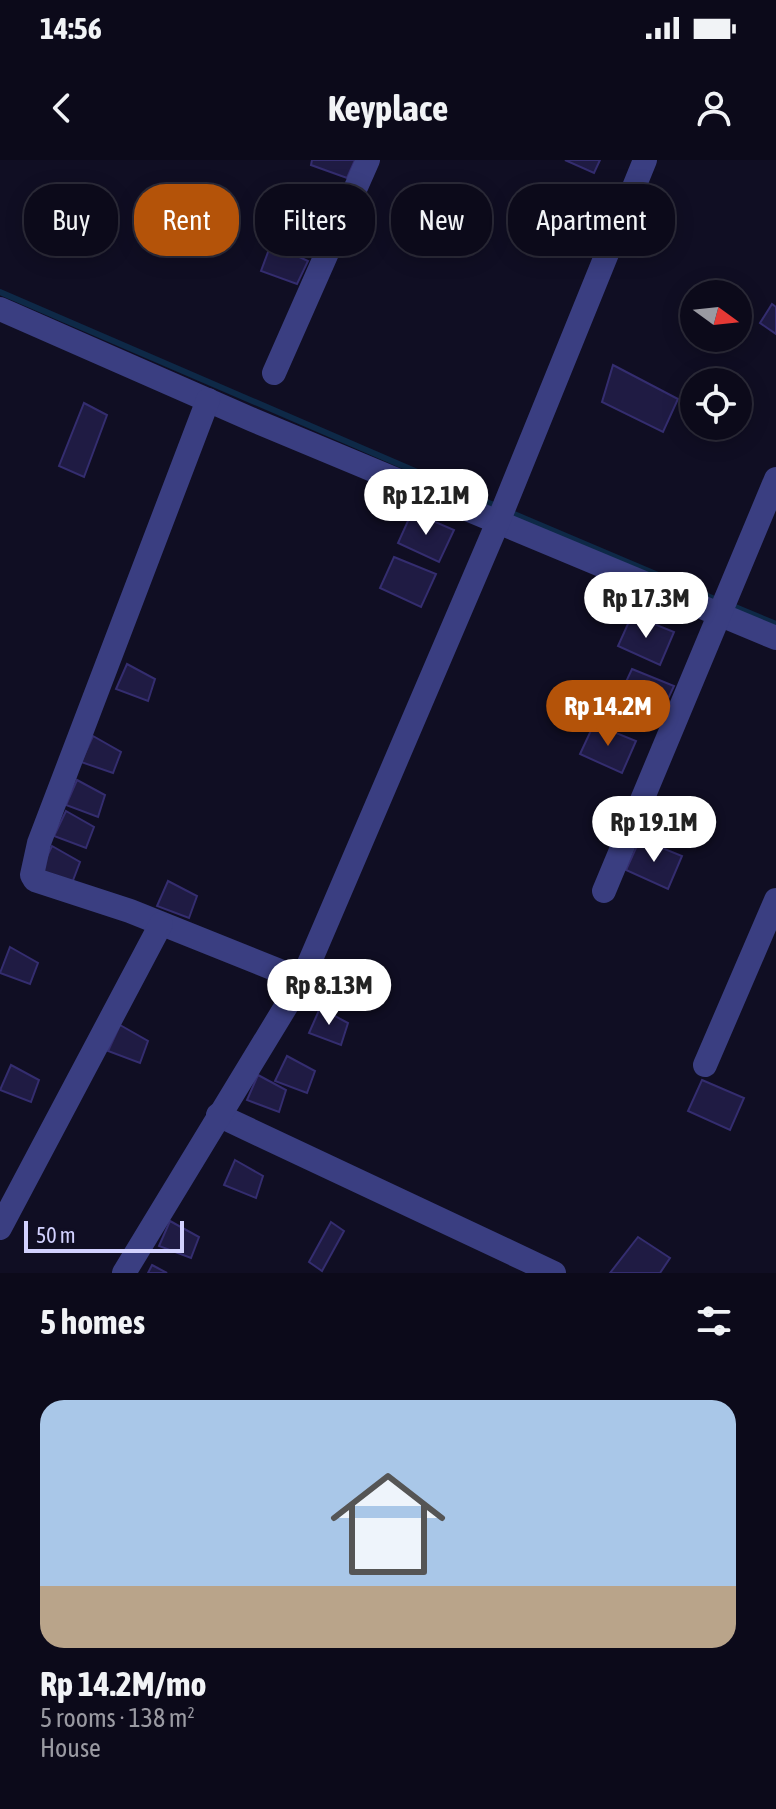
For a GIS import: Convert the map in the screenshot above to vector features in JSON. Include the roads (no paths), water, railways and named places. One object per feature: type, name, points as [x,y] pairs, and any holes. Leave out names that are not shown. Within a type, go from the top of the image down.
[{"type":"street","points":[[274,373],[368,160]]},
{"type":"street","points":[[124,1273],[302,980],[498,522],[645,160]]},
{"type":"street","points":[[0,309],[208,400],[776,638]]},
{"type":"street","points":[[208,400],[31,870],[35,880],[161,924],[302,980]]},
{"type":"street","points":[[604,891],[776,479]]},
{"type":"street","points":[[705,1065],[776,900]]},
{"type":"street","points":[[0,1228],[161,924]]},
{"type":"street","points":[[211,1128],[554,1273]]},
{"type":"waterway","points":[[0,292],[496,506]]},
{"type":"waterway","points":[[507,511],[717,600]]},
{"type":"waterway","points":[[728,604],[776,624]]}]
